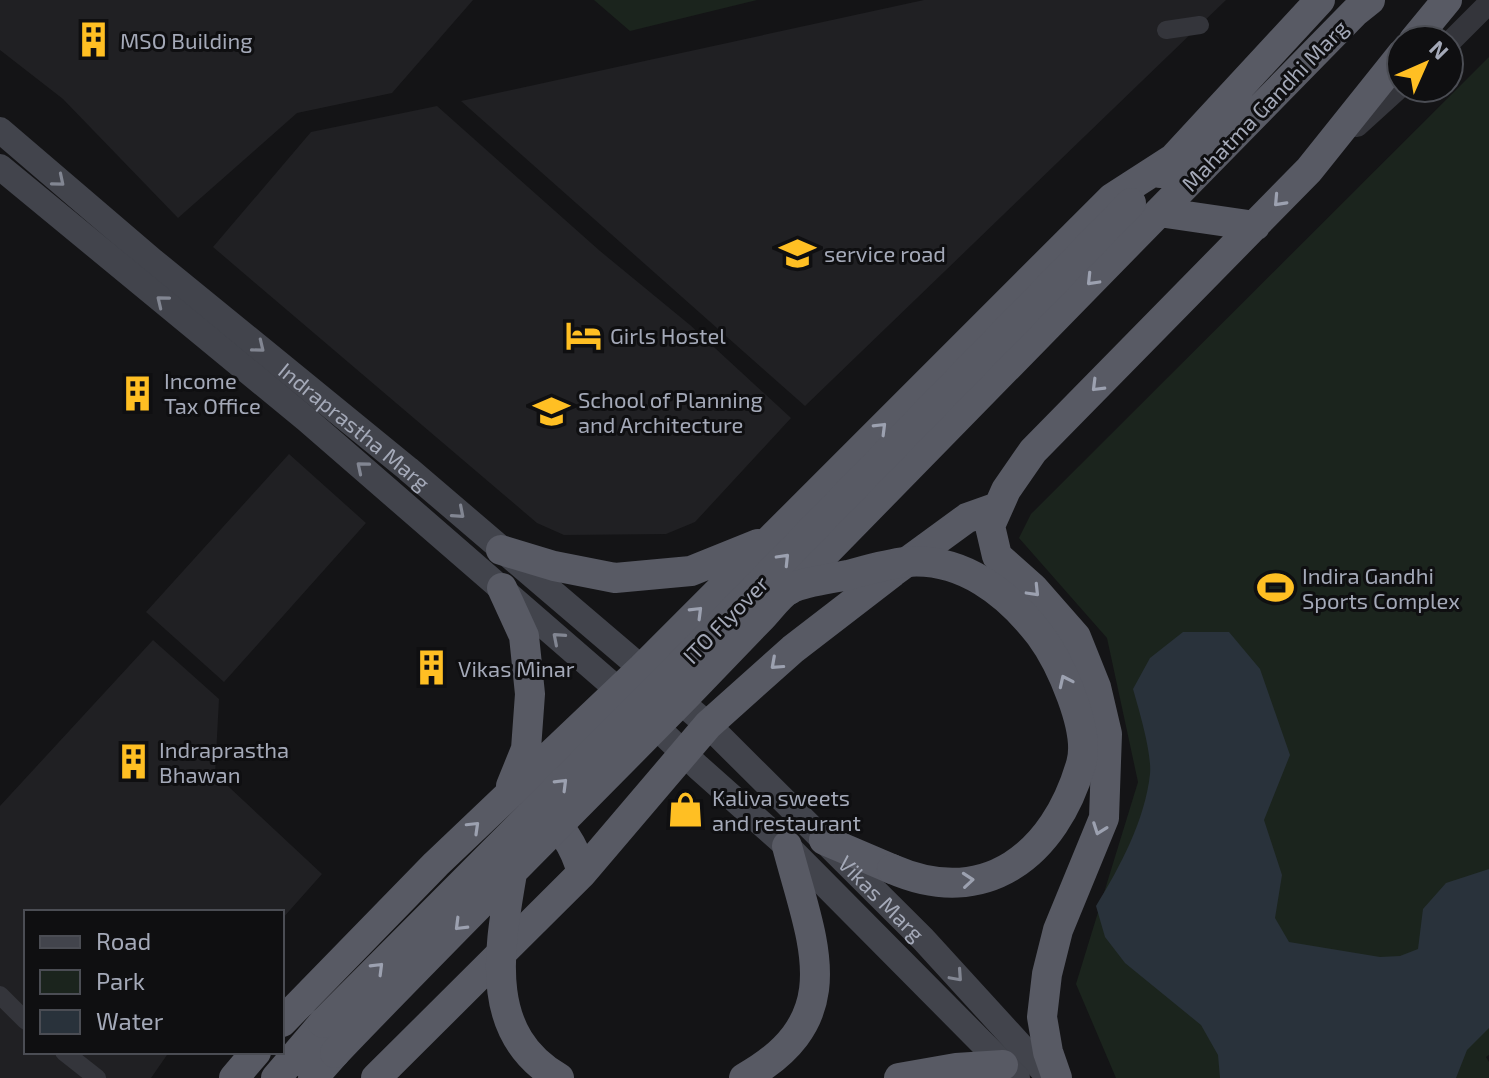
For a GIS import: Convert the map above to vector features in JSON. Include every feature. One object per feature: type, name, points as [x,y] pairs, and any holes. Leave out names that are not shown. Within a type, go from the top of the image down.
[{"type":"highway","name":"Mahatma Gandhi Marg","points":[[1174,158],[1320,0]]},
{"type":"highway","name":"Mahatma Gandhi Marg","points":[[1145,213],[1370,0]]},
{"type":"highway","points":[[1427,24],[1447,0]]},
{"type":"highway","points":[[1057,1078],[1048,1052],[1042,1017],[1047,974],[1058,930],[1104,818],[1107,734],[1096,687],[1076,637],[1033,588],[997,556],[990,526],[1006,490],[1033,451],[1309,170],[1385,75]]},
{"type":"highway","name":"ITO Flyover","points":[[313,1078],[789,590],[1145,213],[1174,158]]},
{"type":"highway","points":[[284,1020],[436,864],[642,668],[1112,198],[1174,158]]},
{"type":"highway","name":"ITO Flyover","points":[[276,1078],[323,1023],[694,651],[1145,213]]},
{"type":"highway","points":[[1145,213],[1255,226]]},
{"type":"highway","points":[[376,1078],[582,873],[708,725],[793,649],[893,572],[967,518],[998,507]]},
{"type":"highway","points":[[501,550],[554,566],[615,578],[691,571],[768,540]]},
{"type":"highway","points":[[789,590],[905,562],[942,564],[982,579],[1020,611],[1041,637],[1069,685],[1083,742],[1083,760],[1067,806],[1054,827],[1014,866],[991,877],[938,882],[908,877],[824,840]]},
{"type":"highway","points":[[502,588],[524,636],[530,694],[526,749],[507,796]]},
{"type":"highway","points":[[507,796],[530,804],[549,817],[574,845],[582,873]]},
{"type":"highway","points":[[744,1078],[764,1067],[788,1047],[803,1028],[812,1003],[814,957],[787,846]]},
{"type":"highway","points":[[512,873],[500,949],[503,1000],[511,1025],[523,1047],[559,1078]]},
{"type":"highway","points":[[234,1078],[254,1054]]},
{"type":"highway","points":[[899,1078],[956,1068],[1010,1072]]},
{"type":"main road","name":"Indraprastha Marg","points":[[0,130],[708,725]]},
{"type":"main road","name":"Indraprastha Marg","points":[[0,167],[306,419],[617,689],[683,752]]},
{"type":"main road","name":"Vikas Marg","points":[[708,725],[923,939],[1050,1078]]},
{"type":"main road","name":"Vikas Marg","points":[[683,752],[787,846],[1010,1072]]},
{"type":"street","points":[[1465,27],[1489,3]]},
{"type":"street","points":[[1166,30],[1200,25]]},
{"type":"street","points":[[1309,170],[1385,101]]},
{"type":"street","points":[[0,995],[24,1019]]},
{"type":"street","points":[[67,1054],[97,1078]]},
{"type":"shaded area","points":[[0,0],[473,0],[392,93],[297,113],[178,218],[63,99],[0,50]]},
{"type":"shaded area","name":"service road","points":[[924,0],[1226,0],[805,406],[461,101]]},
{"type":"shaded area","points":[[437,106],[600,251],[690,325],[791,418],[695,522],[666,534],[564,535],[537,523],[213,247],[311,132]]},
{"type":"shaded area","points":[[289,454],[366,523],[224,682],[146,612]]},
{"type":"shaded area","points":[[153,640],[219,699],[215,774],[322,874],[284,917],[284,910],[24,910],[24,1054],[168,1054],[151,1078],[0,1078],[0,806]]},
{"type":"green space","points":[[594,0],[757,0],[630,31]]},
{"type":"green space","name":"Indira Gandhi Sports Complex","points":[[1489,57],[1489,1055],[1486,1057],[1489,1078],[1116,1078],[1076,984],[1138,782],[1107,638],[1019,538],[1031,514],[1442,104],[1465,104],[1465,81]]},
{"type":"water","points":[[1183,632],[1229,632],[1260,669],[1290,755],[1264,820],[1282,875],[1275,918],[1289,942],[1380,957],[1400,956],[1418,949],[1423,909],[1446,883],[1489,869],[1489,1028],[1467,1050],[1456,1078],[1220,1078],[1218,1055],[1201,1025],[1125,963],[1105,937],[1096,906],[1130,843],[1143,809],[1150,774],[1147,743],[1133,689],[1150,658]]},
{"type":"place","name":"MSO Building","points":[[94,40]]},
{"type":"place","name":"service road","points":[[798,253]]},
{"type":"place","name":"Girls Hostel","points":[[584,335]]},
{"type":"place","name":"Income Tax Office","points":[[138,393]]},
{"type":"place","name":"School of Planning and Architecture","points":[[552,412]]},
{"type":"place","name":"Indira Gandhi Sports Complex","points":[[1276,588]]},
{"type":"place","name":"Vikas Minar","points":[[432,668]]},
{"type":"place","name":"Indraprastha Bhawan","points":[[133,762]]},
{"type":"place","name":"Kaliva sweets and restaurant","points":[[686,810]]}]
